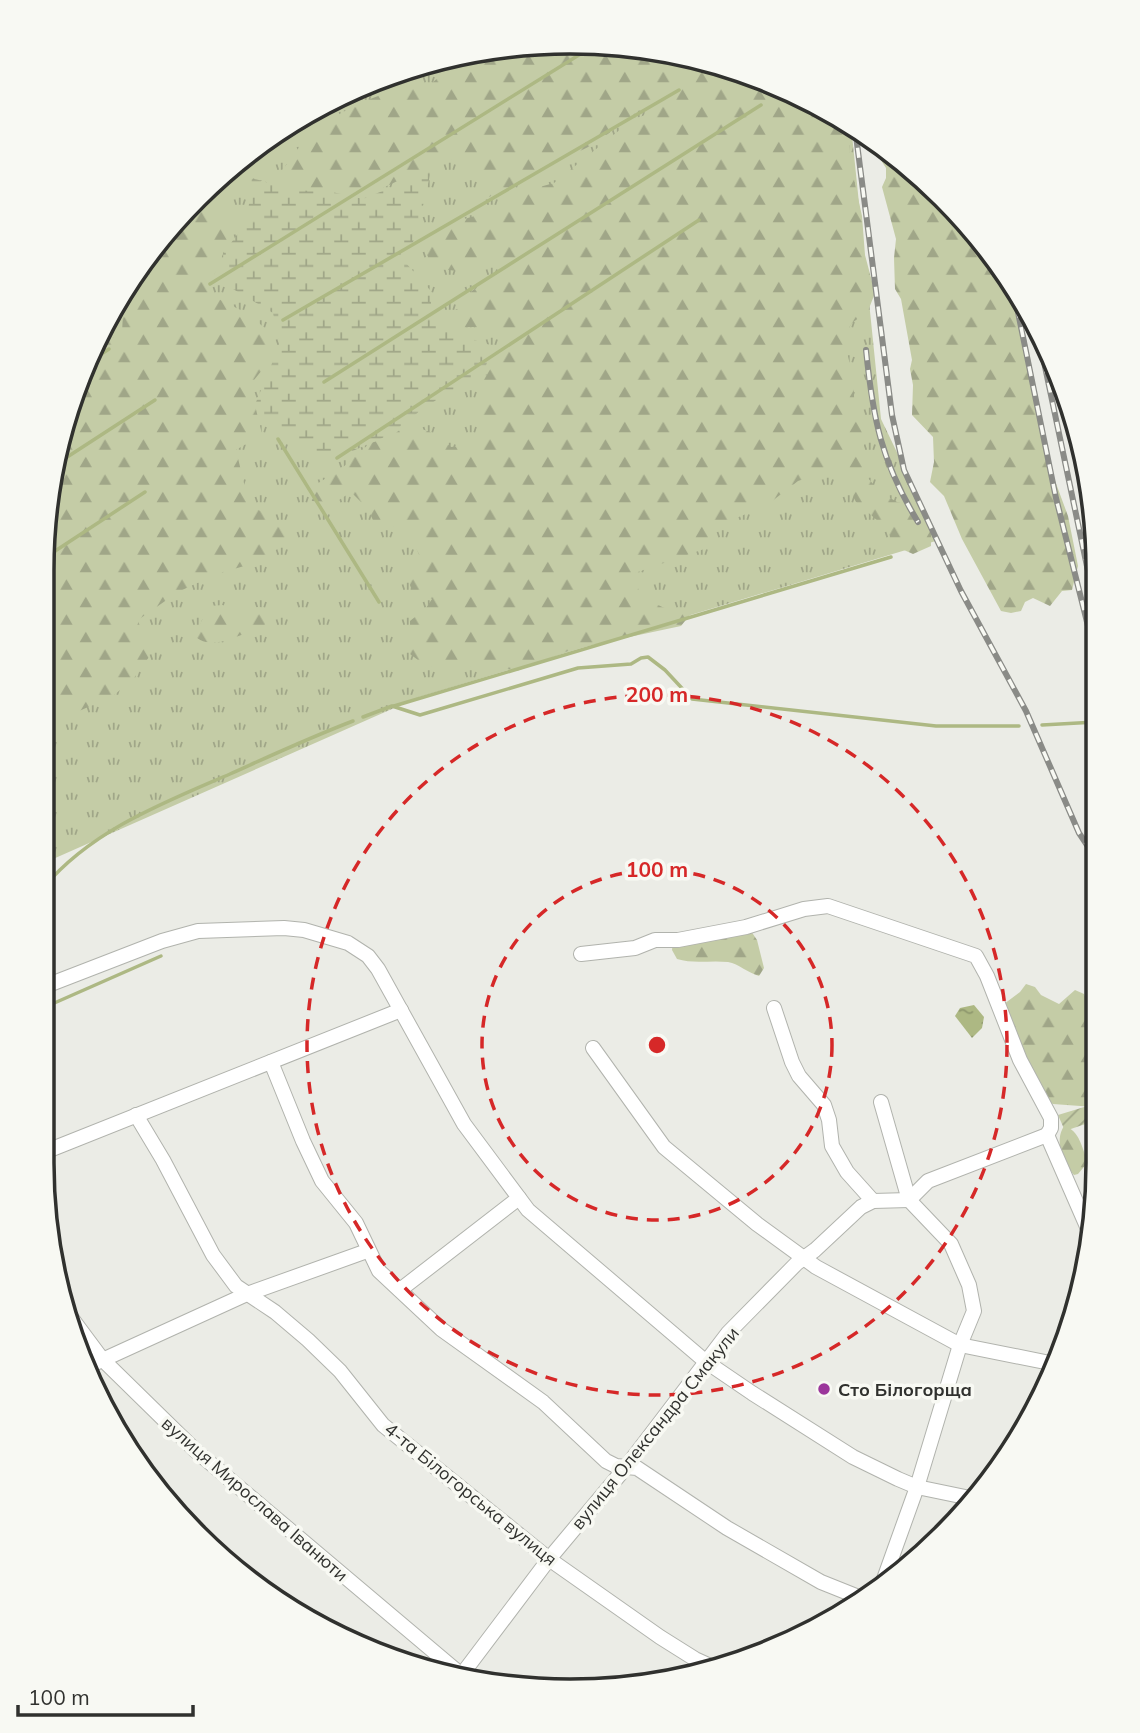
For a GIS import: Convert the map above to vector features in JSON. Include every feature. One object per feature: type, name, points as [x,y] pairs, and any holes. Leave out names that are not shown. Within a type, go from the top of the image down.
[{"type":"street","points":[[581,954],[635,948],[655,940],[678,940],[746,926],[804,909],[828,906],[976,956],[987,976],[1020,1060],[1051,1118],[1051,1128],[1047,1135],[928,1181],[909,1200],[873,1200],[848,1172],[832,1146],[824,1105],[799,1076],[774,1008]]},
{"type":"street","points":[[54,983],[162,941],[198,931],[284,928],[304,930],[348,943],[368,956],[388,984],[464,1124],[528,1210],[705,1361],[853,1457],[917,1487],[963,1497]]},
{"type":"street","points":[[54,1148],[401,1010]]},
{"type":"street","points":[[593,1048],[664,1147],[757,1224],[817,1267],[960,1345],[1045,1362]]},
{"type":"street","points":[[271,1062],[322,1181],[356,1223],[379,1272],[441,1329],[543,1402],[606,1461],[637,1468],[727,1528],[821,1582],[853,1595]]},
{"type":"street","points":[[881,1102],[909,1200],[951,1244],[969,1285],[974,1311],[960,1345],[917,1487],[888,1569]]},
{"type":"street","name":"4-та Білогорська вулиця","points":[[136,1115],[213,1255],[236,1286],[275,1312],[316,1348],[340,1371],[383,1425],[549,1559],[660,1637],[701,1661]]},
{"type":"street","points":[[1047,1135],[1083,1217]]},
{"type":"street","points":[[400,1290],[519,1198]]},
{"type":"street","name":"вулиця Олександра Смакули","points":[[464,1668],[549,1559],[626,1467],[728,1334],[797,1263],[861,1207],[873,1200]]},
{"type":"street","points":[[95,1363],[247,1294],[367,1251]]},
{"type":"street","name":"вулиця Мирослава Іванюти","points":[[85,1336],[102,1359],[196,1451],[452,1665]]},
{"type":"green space","points":[[570,54],[604,55],[671,64],[736,82],[767,94],[798,107],[852,138],[881,419],[939,540],[419,697],[54,859],[54,570],[55,536],[64,469],[82,404],[107,342],[141,283],[161,256],[205,205],[283,141],[342,107],[373,94],[404,82],[469,64],[536,55]]},
{"type":"green space","points":[[536,55],[604,55],[671,64],[736,82],[767,94],[798,107],[849,136],[851,166],[862,216],[865,255],[875,293],[868,311],[852,323],[843,337],[853,376],[855,415],[865,440],[861,459],[867,477],[880,492],[897,502],[917,506],[931,520],[931,546],[913,554],[895,546],[886,528],[856,502],[838,467],[798,481],[767,505],[713,528],[710,547],[635,573],[639,592],[652,602],[670,610],[693,611],[681,626],[573,649],[517,671],[489,665],[449,668],[426,666],[410,654],[410,621],[426,608],[432,599],[413,594],[407,576],[422,562],[407,526],[376,527],[368,509],[351,492],[336,502],[312,501],[307,490],[341,469],[370,443],[389,438],[405,426],[430,432],[451,447],[471,445],[481,427],[480,386],[490,369],[503,358],[502,339],[481,328],[468,327],[446,335],[423,327],[457,309],[473,290],[508,273],[497,256],[458,271],[439,269],[426,254],[435,236],[451,223],[488,212],[525,191],[554,183],[632,120],[665,103],[646,105],[596,143],[489,197],[499,181],[515,172],[497,170],[472,175],[462,158],[442,160],[370,194],[292,190],[279,174],[302,143],[329,120],[386,93],[429,86],[444,72],[469,64]]},
{"type":"green space","points":[[879,157],[935,205],[958,230],[999,283],[1023,323],[1054,478],[1068,516],[1078,566],[1072,590],[1062,591],[1050,606],[1033,598],[1025,602],[1021,611],[1001,611],[962,539],[944,496],[930,482],[934,462],[933,437],[912,415],[912,360],[901,299],[895,289],[896,239],[882,187],[886,168]]},
{"type":"green space","points":[[431,171],[417,232],[405,262],[430,290],[432,317],[459,335],[493,346],[484,371],[425,407],[389,435],[323,464],[254,407],[280,344],[273,313],[228,286],[223,254],[247,221],[252,178],[292,190],[332,192],[363,199]]},
{"type":"green space","points":[[210,210],[234,219],[210,284],[215,297],[250,315],[271,334],[271,359],[250,385],[262,434],[236,450],[249,504],[283,525],[288,542],[255,563],[216,574],[178,592],[138,620],[149,657],[134,678],[113,696],[54,722],[55,536],[64,469],[72,437],[107,342],[122,333],[123,312],[161,256],[198,213]]},
{"type":"green space","points":[[223,605],[232,611],[259,607],[274,612],[264,626],[236,637],[216,642],[206,642],[198,638],[191,631],[198,628],[209,606]]},
{"type":"green space","points":[[751,931],[757,940],[764,968],[759,976],[728,962],[677,959],[672,950],[673,941]]},
{"type":"green space","points":[[1026,984],[1059,1004],[1075,990],[1084,994],[1086,1106],[1053,1104],[1045,1099],[1023,1057],[1004,1004]]},
{"type":"green space","points":[[1086,1106],[1086,1124],[1065,1131],[1058,1115]]},
{"type":"green space","points":[[1064,1126],[1074,1131],[1082,1146],[1086,1164],[1078,1174],[1074,1175],[1066,1164],[1060,1145]]},
{"type":"water","points":[[974,1005],[984,1017],[982,1028],[972,1038],[955,1016],[960,1008]]},
{"type":"waterway","points":[[210,284],[580,54]]},
{"type":"waterway","points":[[283,320],[679,90]]},
{"type":"waterway","points":[[324,382],[761,105]]},
{"type":"waterway","points":[[337,458],[699,220]]},
{"type":"waterway","points":[[102,353],[109,349]]},
{"type":"waterway","points":[[67,457],[155,400]]},
{"type":"waterway","points":[[278,439],[379,602]]},
{"type":"waterway","points":[[55,551],[145,492]]},
{"type":"waterway","points":[[394,706],[891,557]]},
{"type":"waterway","points":[[363,717],[392,706],[420,715],[578,668],[631,664],[648,657],[665,670],[692,699],[936,726],[1019,726]]},
{"type":"waterway","points":[[54,876],[84,849],[154,807],[353,721]]},
{"type":"waterway","points":[[1042,725],[1086,723]]},
{"type":"waterway","points":[[54,1003],[161,956]]},
{"type":"railway","points":[[857,141],[892,415],[904,470],[961,591],[1026,711],[1086,844]]},
{"type":"railway","points":[[1018,315],[1056,498],[1086,618]]},
{"type":"railway","points":[[866,350],[876,419],[887,459],[918,522]]},
{"type":"railway","points":[[1047,375],[1086,560]]},
{"type":"place","name":"Сто Білогорща","points":[[824,1389]]}]
